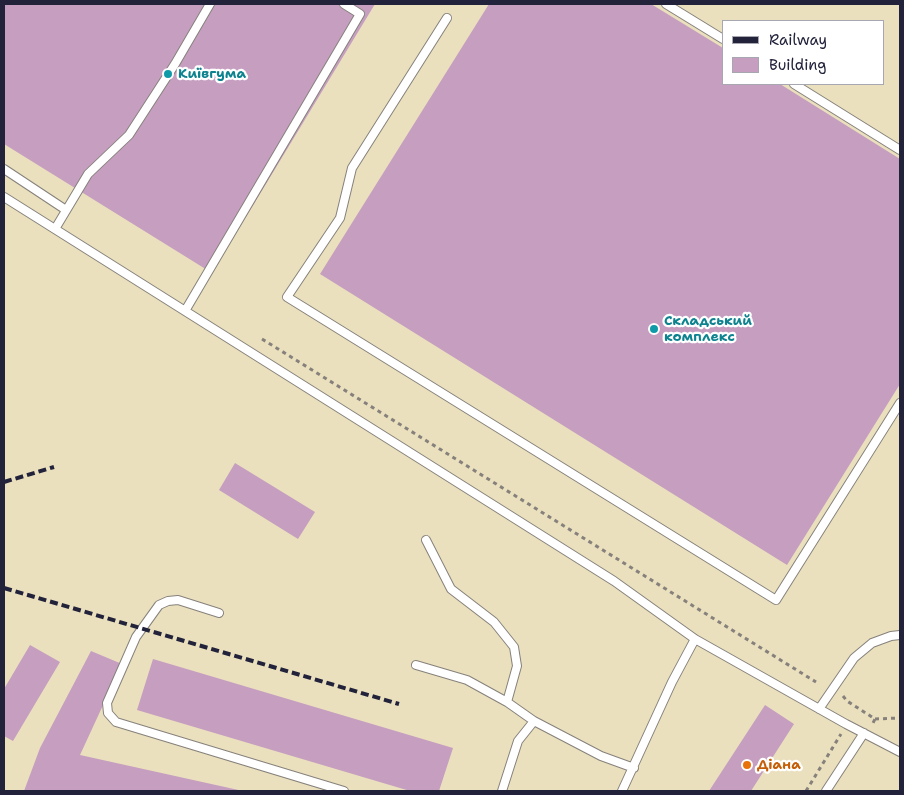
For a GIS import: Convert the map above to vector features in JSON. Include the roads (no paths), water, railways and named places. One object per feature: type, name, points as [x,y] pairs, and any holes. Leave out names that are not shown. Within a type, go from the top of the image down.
[{"type":"lane","points":[[55,229],[88,174],[129,135],[175,64],[210,4]]},
{"type":"lane","points":[[185,311],[360,14],[344,4]]},
{"type":"lane","points":[[666,4],[722,38]]},
{"type":"lane","points":[[447,18],[352,168],[340,218],[287,297],[776,600],[900,403]]},
{"type":"lane","points":[[796,85],[900,150]]},
{"type":"lane","points":[[4,169],[66,210]]},
{"type":"lane","points":[[4,197],[614,581],[695,639],[818,709],[900,752]]},
{"type":"lane","points":[[426,540],[451,589],[494,622],[514,647],[517,666],[507,702]]},
{"type":"lane","points":[[219,613],[178,600],[168,601],[159,605],[136,637],[108,703],[108,713],[116,722],[344,791]]},
{"type":"lane","points":[[818,709],[854,658],[872,643],[891,636],[900,635]]},
{"type":"lane","points":[[622,791],[672,682],[695,639]]},
{"type":"lane","points":[[416,665],[466,680],[507,702],[534,721],[601,756],[634,768]]},
{"type":"lane","points":[[502,791],[518,741],[534,721]]},
{"type":"lane","points":[[826,791],[864,733]]},
{"type":"railway","points":[[4,482],[54,467]]},
{"type":"railway","points":[[4,588],[399,704]]},
{"type":"place","name":"Київгума","points":[[168,74]]},
{"type":"place","name":"Складський комплекс","points":[[654,329]]},
{"type":"place","name":"Діана","points":[[747,765]]}]
